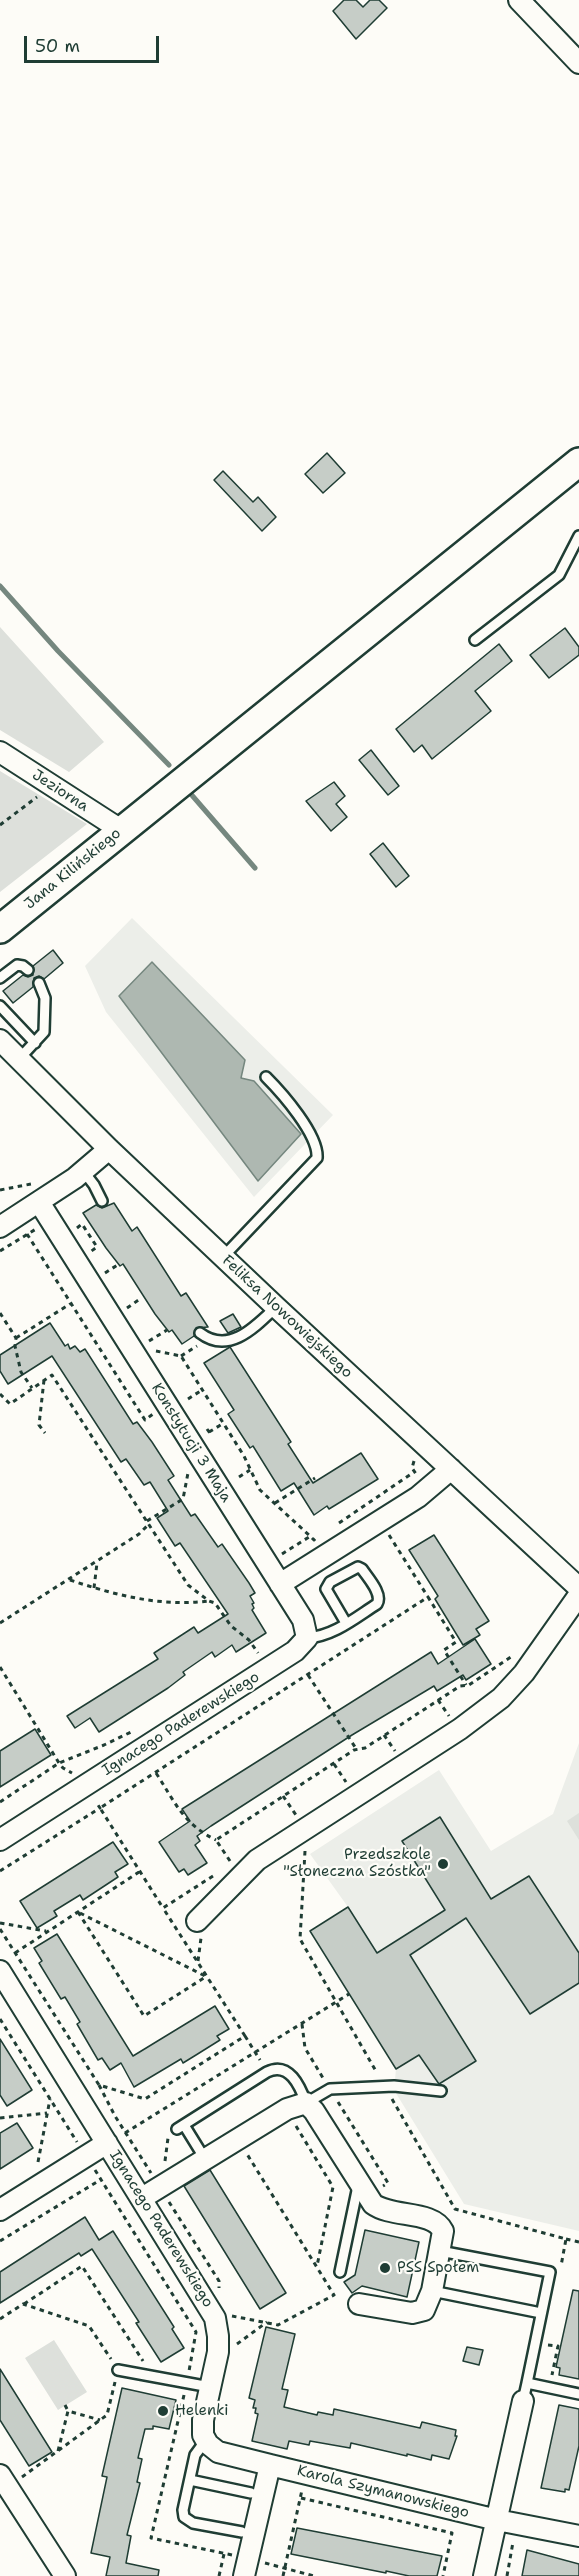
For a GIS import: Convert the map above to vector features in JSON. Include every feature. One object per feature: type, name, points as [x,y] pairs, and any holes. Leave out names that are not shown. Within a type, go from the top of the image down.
[{"type":"main road","name":"Jana Kilińskiego","points":[[0,929],[579,462]]},
{"type":"street","points":[[519,0],[579,63]]},
{"type":"street","name":"Jeziorna","points":[[0,752],[121,830]]},
{"type":"street","name":"Feliksa Nowowiejskiego","points":[[0,1040],[109,1149],[223,1257],[579,1588]]},
{"type":"street","points":[[0,1227],[84,1172],[109,1149]]},
{"type":"street","name":"Konstytucji 3 Maja","points":[[39,1202],[280,1584]]},
{"type":"street","points":[[307,1638],[306,1626],[280,1584],[418,1497],[451,1470]]},
{"type":"street","points":[[197,1921],[223,1898],[244,1871],[257,1860],[460,1729],[501,1698],[524,1673],[579,1595]]},
{"type":"street","name":"Ignacego Paderewskiego","points":[[0,1840],[295,1652],[307,1638]]},
{"type":"street","name":"Ignacego Paderewskiego","points":[[0,1971],[215,2318],[218,2344],[203,2420],[203,2435],[206,2440]]},
{"type":"street","points":[[142,2198],[297,2106],[314,2111],[368,2186],[373,2204],[381,2209],[438,2223],[444,2235],[427,2307],[416,2313],[359,2304]]},
{"type":"street","points":[[0,2210],[107,2143]]},
{"type":"street","points":[[484,2576],[528,2390]]},
{"type":"street","points":[[206,2440],[218,2452],[270,2465],[246,2567]]},
{"type":"street","name":"Karola Szymanowskiego","points":[[270,2465],[497,2520],[579,2536]]},
{"type":"street","points":[[8,2479],[65,2576]]},
{"type":"lane","points":[[475,640],[559,576],[579,536]]},
{"type":"lane","points":[[0,978],[17,965],[28,970]]},
{"type":"lane","points":[[19,1059],[42,1036],[45,1028],[45,998],[39,983]]},
{"type":"lane","points":[[0,1005],[35,1043]]},
{"type":"lane","points":[[223,1257],[317,1158],[317,1149],[299,1118],[266,1077]]},
{"type":"lane","points":[[84,1172],[102,1201]]},
{"type":"lane","points":[[200,1333],[221,1342],[238,1338],[257,1325],[276,1306]]},
{"type":"lane","points":[[307,1638],[324,1635],[346,1623],[380,1600],[362,1569],[358,1567],[330,1582],[326,1589],[346,1623]]},
{"type":"lane","points":[[205,2159],[180,2127],[278,2068],[289,2073],[297,2084],[297,2106],[330,2089],[384,2085],[441,2091]]},
{"type":"lane","points":[[340,2272],[368,2186]]},
{"type":"lane","points":[[440,2251],[550,2272],[528,2390],[579,2394]]},
{"type":"lane","points":[[432,2291],[541,2313]]},
{"type":"lane","points":[[118,2370],[210,2387]]},
{"type":"lane","points":[[206,2440],[197,2450],[183,2510],[185,2519],[193,2523],[242,2532]]},
{"type":"lane","points":[[190,2480],[250,2493]]},
{"type":"path","points":[[0,825],[39,795],[47,783]]},
{"type":"path","points":[[0,1251],[50,1220]]},
{"type":"path","points":[[84,1227],[95,1245]]},
{"type":"path","points":[[27,1234],[145,1420]]},
{"type":"path","points":[[100,1276],[118,1264]]},
{"type":"path","points":[[123,1311],[140,1299]]},
{"type":"path","points":[[16,1338],[71,1303]]},
{"type":"path","points":[[0,1313],[16,1338],[15,1346],[21,1372],[32,1388]]},
{"type":"path","points":[[144,1344],[167,1330]]},
{"type":"path","points":[[184,1356],[251,1470],[260,1490],[314,1540],[323,1534]]},
{"type":"path","points":[[0,1394],[10,1404],[52,1375],[188,1585],[215,1603],[231,1626],[249,1640],[257,1653],[268,1647]]},
{"type":"path","points":[[44,1380],[39,1425],[45,1433]]},
{"type":"path","points":[[188,1399],[202,1390]]},
{"type":"path","points":[[212,1437],[208,1431],[224,1424]]},
{"type":"path","points":[[0,1623],[139,1534],[148,1523],[183,1499],[189,1465]]},
{"type":"path","points":[[239,1477],[251,1470]]},
{"type":"path","points":[[332,1527],[414,1472]]},
{"type":"path","points":[[275,1503],[315,1478]]},
{"type":"path","points":[[385,1528],[456,1642],[444,1650],[466,1685]]},
{"type":"path","points":[[94,1588],[97,1561]]},
{"type":"path","points":[[69,1579],[94,1588],[164,1603],[209,1601]]},
{"type":"path","points":[[0,1870],[156,1773],[428,1597]]},
{"type":"path","points":[[216,1840],[460,1686],[466,1685],[517,1653]]},
{"type":"path","points":[[0,1666],[63,1768]]},
{"type":"path","points":[[308,1675],[357,1750]]},
{"type":"path","points":[[0,1802],[59,1763],[80,1755]]},
{"type":"path","points":[[156,1773],[188,1822],[199,1832],[216,1840],[232,1864],[226,1867]]},
{"type":"path","points":[[100,1808],[267,2073]]},
{"type":"path","points":[[304,1850],[300,1939],[454,2209],[579,2242]]},
{"type":"path","points":[[15,1953],[140,1872]]},
{"type":"path","points":[[163,1908],[217,1873]]},
{"type":"path","points":[[78,1912],[144,2016],[207,1976]]},
{"type":"path","points":[[78,1912],[207,1976]]},
{"type":"path","points":[[0,1923],[48,1932]]},
{"type":"path","points":[[0,1929],[99,2085],[125,2133],[349,1994]]},
{"type":"path","points":[[0,2019],[196,2332],[187,2382],[151,2538],[224,2554],[246,2567],[284,2570],[314,2576]]},
{"type":"path","points":[[302,2024],[304,2048],[388,2183],[368,2186]]},
{"type":"path","points":[[99,2085],[145,2099],[245,2036]]},
{"type":"path","points":[[38,2162],[50,2098]]},
{"type":"path","points":[[297,2106],[291,2119],[333,2187],[316,2266]]},
{"type":"path","points":[[0,2118],[47,2113]]},
{"type":"path","points":[[230,2315],[278,2325],[334,2295],[243,2148]]},
{"type":"path","points":[[0,2241],[140,2155]]},
{"type":"path","points":[[559,2274],[566,2239]]},
{"type":"path","points":[[0,2319],[82,2266],[152,2376]]},
{"type":"path","points":[[8,2479],[58,2451],[107,2415],[118,2370],[89,2326],[23,2304]]},
{"type":"path","points":[[234,2346],[267,2322]]},
{"type":"path","points":[[528,2390],[537,2374],[552,2377],[558,2346],[544,2344]]},
{"type":"path","points":[[65,2405],[68,2410],[100,2420]]},
{"type":"path","points":[[58,2451],[68,2410]]},
{"type":"path","points":[[300,2498],[452,2533],[443,2576]]},
{"type":"path","points":[[219,2576],[224,2554]]},
{"type":"shaded area","points":[[0,627],[104,742],[69,772],[0,730]]},
{"type":"shaded area","points":[[0,771],[87,824],[0,892]]},
{"type":"shaded area","points":[[132,918],[333,1115],[254,1197],[106,1012],[85,966]]},
{"type":"shaded area","points":[[152,962],[245,1060],[241,1078],[254,1081],[301,1134],[258,1181],[119,996]]},
{"type":"shaded area","points":[[579,1743],[579,2231],[464,2204],[394,2090],[396,2069],[310,1931],[348,1907],[310,1854],[439,1770],[491,1851],[553,1814]]},
{"type":"shaded area","points":[[579,1813],[579,1840],[567,1821]]},
{"type":"shaded area","points":[[54,2340],[87,2392],[58,2410],[25,2358]]},
{"type":"building","points":[[344,0],[356,0],[363,7],[370,0],[379,0],[387,8],[356,39],[333,11]]},
{"type":"building","points":[[327,453],[345,473],[323,493],[305,474]]},
{"type":"building","points":[[223,471],[253,502],[258,497],[276,517],[262,531],[214,480]]},
{"type":"building","points":[[565,628],[579,647],[579,655],[549,678],[530,655]]},
{"type":"building","points":[[499,644],[512,661],[475,691],[491,711],[432,759],[422,745],[414,752],[396,729]]},
{"type":"building","points":[[371,750],[399,786],[388,795],[359,760]]},
{"type":"building","points":[[334,782],[345,796],[336,804],[347,817],[331,831],[306,801]]},
{"type":"building","points":[[383,843],[409,876],[396,887],[370,854]]},
{"type":"building","points":[[53,950],[63,963],[44,979],[39,976],[34,978],[33,987],[13,1003],[3,991],[23,975],[28,977],[33,975],[33,966]]},
{"type":"building","points":[[114,1203],[132,1231],[137,1227],[181,1296],[186,1293],[208,1327],[196,1328],[194,1336],[182,1344],[172,1330],[169,1332],[155,1314],[123,1264],[120,1266],[83,1213],[96,1205],[102,1208]]},
{"type":"building","points":[[233,1314],[241,1327],[228,1333],[220,1321]]},
{"type":"building","points":[[50,1323],[65,1346],[68,1344],[70,1349],[75,1346],[80,1352],[85,1349],[133,1424],[137,1422],[152,1442],[174,1476],[168,1480],[191,1516],[195,1514],[218,1547],[222,1544],[255,1593],[250,1596],[254,1603],[252,1610],[266,1633],[236,1652],[232,1645],[215,1657],[212,1652],[183,1672],[185,1675],[168,1688],[99,1732],[90,1718],[75,1728],[67,1716],[158,1659],[154,1653],[194,1627],[198,1633],[228,1614],[180,1543],[175,1546],[157,1518],[168,1511],[150,1482],[144,1485],[126,1459],[121,1462],[52,1356],[8,1384],[0,1371],[0,1355]]},
{"type":"building","points":[[230,1347],[291,1442],[288,1444],[313,1483],[361,1453],[378,1479],[329,1509],[327,1506],[314,1515],[294,1483],[281,1491],[253,1446],[250,1448],[228,1414],[234,1410],[204,1363]]},
{"type":"building","points":[[434,1535],[489,1621],[476,1629],[480,1635],[463,1645],[435,1599],[438,1596],[409,1550]]},
{"type":"building","points":[[475,1639],[491,1664],[466,1680],[463,1675],[437,1691],[434,1686],[352,1735],[211,1826],[197,1836],[200,1841],[195,1845],[207,1863],[188,1875],[184,1869],[179,1872],[159,1842],[190,1821],[182,1809],[431,1652],[438,1664]]},
{"type":"building","points":[[35,1729],[51,1755],[0,1787],[0,1751]]},
{"type":"building","points":[[440,1817],[491,1899],[529,1876],[579,1953],[579,1983],[530,2014],[466,1918],[410,1955],[476,2061],[439,2084],[419,2055],[396,2069],[310,1931],[348,1907],[377,1953],[445,1910],[402,1841]]},
{"type":"building","points":[[113,1842],[128,1864],[115,1872],[118,1877],[83,1900],[80,1895],[54,1911],[57,1916],[37,1928],[20,1901]]},
{"type":"building","points":[[57,1934],[133,2056],[215,2006],[229,2029],[217,2036],[220,2040],[183,2063],[181,2059],[134,2087],[121,2063],[110,2070],[102,2058],[98,2060],[77,2024],[80,2022],[65,1997],[61,1999],[39,1963],[42,1961],[34,1948]]},
{"type":"building","points":[[0,2039],[32,2090],[7,2106],[0,2095]]},
{"type":"building","points":[[17,2123],[33,2148],[0,2169],[0,2133]]},
{"type":"building","points":[[210,2170],[286,2293],[260,2309],[184,2186]]},
{"type":"building","points":[[85,2217],[99,2240],[113,2231],[174,2327],[172,2329],[184,2348],[161,2362],[136,2323],[139,2322],[92,2249],[81,2256],[79,2253],[0,2303],[0,2272]]},
{"type":"building","name":"PSS Społem","points":[[365,2230],[419,2242],[407,2297],[362,2286],[352,2293],[344,2282],[355,2275]]},
{"type":"building","points":[[573,2290],[579,2291],[579,2379],[559,2375],[560,2368],[556,2367]]},
{"type":"building","points":[[266,2327],[295,2334],[282,2389],[288,2390],[284,2407],[317,2415],[318,2412],[333,2415],[334,2409],[420,2428],[422,2422],[456,2430],[455,2436],[457,2436],[449,2459],[432,2455],[431,2460],[351,2443],[350,2448],[310,2441],[309,2445],[289,2441],[287,2449],[252,2441],[258,2414],[255,2413],[256,2408],[253,2408],[255,2400],[249,2398]]},
{"type":"building","points":[[467,2347],[483,2350],[479,2365],[463,2361]]},
{"type":"building","points":[[0,2369],[52,2452],[29,2466],[0,2420]]},
{"type":"building","points":[[122,2388],[176,2400],[169,2429],[153,2426],[153,2429],[145,2429],[138,2458],[142,2459],[137,2482],[140,2483],[127,2535],[131,2536],[126,2563],[159,2570],[158,2576],[106,2576],[110,2557],[91,2553],[107,2477],[102,2476]]},
{"type":"building","points":[[559,2405],[579,2409],[579,2446],[569,2490],[565,2489],[565,2492],[541,2488]]},
{"type":"building","points":[[297,2528],[442,2556],[437,2576],[409,2576],[386,2571],[386,2573],[291,2554]]},
{"type":"building","points":[[527,2550],[579,2564],[579,2576],[522,2576]]},
{"type":"waterway","points":[[0,586],[58,651],[169,765]]},
{"type":"waterway","points":[[190,793],[255,868]]},
{"type":"place","name":"Przedszkole \"Słoneczna Szóstka\"","points":[[443,1864]]},
{"type":"place","name":"PSS Społem","points":[[385,2268]]},
{"type":"place","name":"Helenki","points":[[163,2411]]}]
